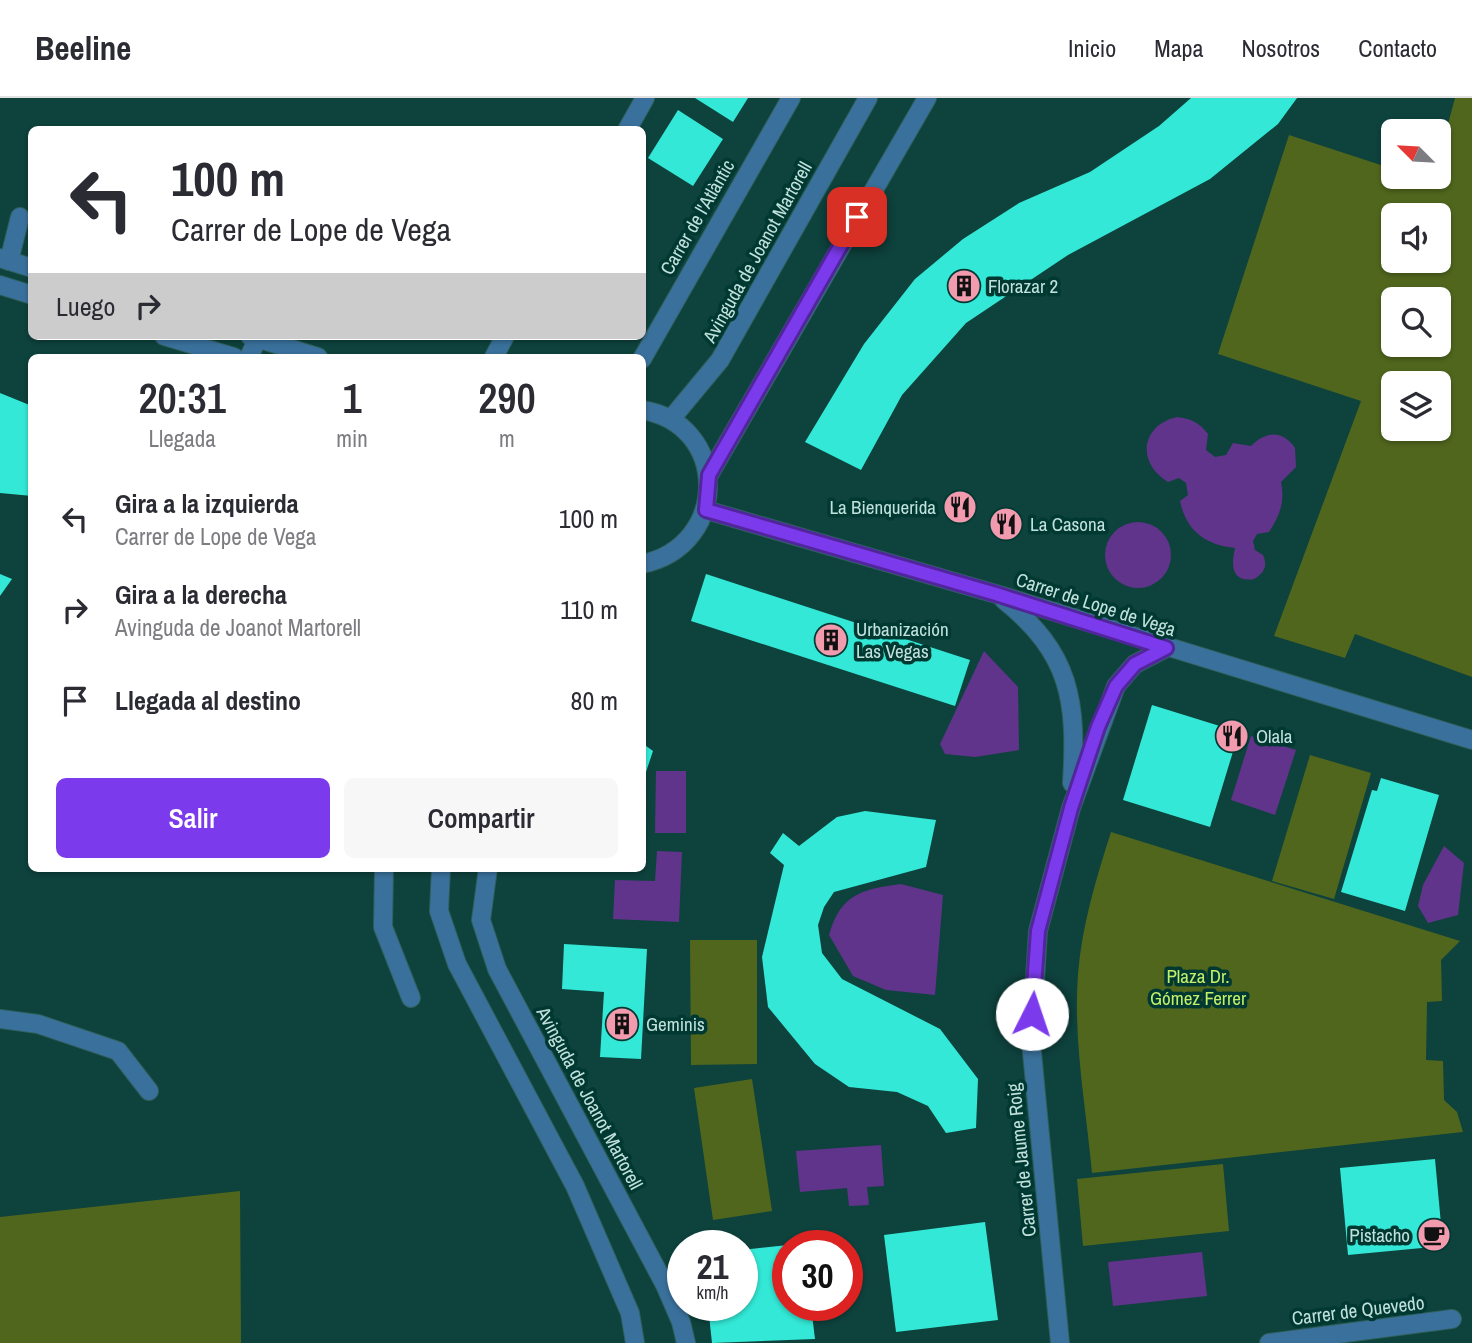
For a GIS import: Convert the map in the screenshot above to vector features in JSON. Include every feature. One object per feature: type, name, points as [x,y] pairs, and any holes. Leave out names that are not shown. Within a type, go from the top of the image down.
[{"type":"street","points":[[629,126],[645,98]]},
{"type":"street","name":"Carrer de l'Atlàntic","points":[[645,354],[791,98]]},
{"type":"street","name":"Avinguda de Joanot Martorell","points":[[671,419],[720,360],[868,98]]},
{"type":"street","points":[[646,563],[659,561],[680,549],[696,531],[706,510],[709,475],[927,98]]},
{"type":"street","points":[[20,217],[4,259],[28,267]]},
{"type":"street","points":[[0,285],[28,294]]},
{"type":"street","points":[[177,340],[224,354]]},
{"type":"street","points":[[264,340],[308,354]]},
{"type":"street","points":[[646,411],[671,419],[696,443],[709,475]]},
{"type":"street","name":"Carrer de Lope de Vega","points":[[706,510],[996,594],[1472,740]]},
{"type":"street","name":"Carrer de Jaume Roig","points":[[996,594],[1041,633],[1060,663],[1069,699],[1074,742],[1071,808]]},
{"type":"street","name":"Carrer de Jaume Roig","points":[[1060,1343],[1031,1042],[1038,931],[1071,808],[1116,686],[1135,664],[1166,648]]},
{"type":"street","points":[[384,872],[383,927],[411,998]]},
{"type":"street","points":[[441,872],[439,911],[457,964],[575,1186],[631,1313],[635,1343]]},
{"type":"street","name":"Avinguda de Joanot Martorell","points":[[487,872],[481,920],[497,969],[665,1285],[681,1322],[686,1343]]},
{"type":"street","points":[[0,1019],[38,1024],[118,1051],[149,1091]]},
{"type":"street","name":"Carrer de Quevedo","points":[[1269,1343],[1452,1319]]},
{"type":"green space","points":[[1455,98],[1472,98],[1472,677],[1355,634],[1345,658],[1274,636],[1361,401],[1218,354],[1289,135],[1381,165],[1381,189],[1451,189],[1449,119]]},
{"type":"green space","points":[[1310,755],[1371,773],[1334,899],[1272,881]]},
{"type":"green space","name":"Plaza Dr. Gómez Ferrer","points":[[1111,832],[1460,941],[1441,960],[1442,1001],[1427,1002],[1426,1060],[1443,1061],[1444,1100],[1457,1112],[1463,1132],[1092,1173],[1077,1024],[1078,974],[1086,920]]},
{"type":"green space","points":[[690,940],[757,940],[757,1064],[691,1065]]},
{"type":"green space","points":[[752,1079],[772,1211],[713,1220],[694,1088]]},
{"type":"green space","points":[[1223,1164],[1229,1231],[1083,1246],[1077,1179]]},
{"type":"green space","points":[[240,1191],[241,1343],[0,1343],[0,1217]]},
{"type":"shaded area","points":[[1177,417],[1194,422],[1205,430],[1208,434],[1206,450],[1215,457],[1226,455],[1233,443],[1251,446],[1268,435],[1285,438],[1295,448],[1296,467],[1281,482],[1282,502],[1276,520],[1269,532],[1257,534],[1253,541],[1255,550],[1263,555],[1265,563],[1263,572],[1254,579],[1241,578],[1234,571],[1235,548],[1206,540],[1187,521],[1180,501],[1188,495],[1186,483],[1179,478],[1168,482],[1151,465],[1147,455],[1150,436],[1165,421]]},
{"type":"shaded area","points":[[1138,522],[1151,525],[1161,532],[1168,542],[1171,555],[1168,568],[1161,578],[1151,585],[1138,588],[1125,585],[1115,578],[1108,568],[1105,555],[1108,542],[1115,532],[1125,525]]},
{"type":"shaded area","points":[[984,651],[1018,687],[1019,750],[975,757],[945,754],[940,744]]},
{"type":"shaded area","points":[[1251,736],[1296,750],[1275,815],[1231,800]]},
{"type":"shaded area","points":[[656,771],[686,771],[686,833],[655,833]]},
{"type":"shaded area","points":[[1444,846],[1464,863],[1458,915],[1428,923],[1418,906],[1423,885]]},
{"type":"shaded area","points":[[657,851],[682,852],[679,922],[613,919],[615,880],[655,881]]},
{"type":"shaded area","points":[[901,884],[943,895],[935,995],[886,990],[853,976],[829,935],[840,910],[855,896],[875,888]]},
{"type":"shaded area","points":[[881,1145],[884,1186],[867,1187],[869,1205],[849,1206],[847,1188],[800,1192],[796,1151]]},
{"type":"shaded area","points":[[1202,1252],[1207,1296],[1113,1306],[1108,1262]]},
{"type":"building","points":[[695,98],[748,98],[733,122]]},
{"type":"building","name":"Florazar 2","points":[[1191,98],[1297,98],[1278,124],[1210,179],[1068,255],[966,323],[902,395],[861,470],[805,442],[864,344],[915,279],[963,239],[1019,203],[1090,172],[1159,126]]},
{"type":"building","points":[[678,110],[723,139],[693,186],[648,158]]},
{"type":"building","points":[[0,393],[28,404],[28,496],[0,493]]},
{"type":"building","points":[[0,574],[12,579],[0,596]]},
{"type":"building","name":"Urbanización Las Vegas","points":[[706,574],[970,660],[955,706],[691,621]]},
{"type":"building","points":[[1152,705],[1239,732],[1210,827],[1123,800]]},
{"type":"building","points":[[646,746],[653,751],[646,772]]},
{"type":"building","points":[[1381,778],[1439,795],[1405,911],[1341,892],[1372,790],[1377,791]]},
{"type":"building","points":[[865,811],[936,820],[926,867],[834,892],[824,907],[818,925],[822,953],[842,979],[940,1029],[978,1079],[976,1128],[946,1133],[928,1106],[897,1092],[849,1087],[815,1064],[768,1007],[762,957],[784,865],[770,853],[783,833],[799,846],[837,817]]},
{"type":"building","name":"Geminis","points":[[564,944],[647,949],[641,1059],[600,1057],[604,992],[562,989]]},
{"type":"building","points":[[1435,1159],[1443,1246],[1348,1255],[1340,1168]]},
{"type":"building","points":[[985,1222],[998,1320],[896,1332],[884,1235]]},
{"type":"building","points":[[772,1247],[772,1321],[813,1321],[815,1339],[712,1343],[710,1321],[758,1321],[758,1248]]},
{"type":"place","name":"Florazar 2","points":[[964,286]]},
{"type":"place","name":"La Bienquerida","points":[[960,507]]},
{"type":"place","name":"La Casona","points":[[1006,524]]},
{"type":"place","name":"Urbanización Las Vegas","points":[[831,640]]},
{"type":"place","name":"Olala","points":[[1232,736]]},
{"type":"place","name":"Geminis","points":[[622,1024]]},
{"type":"place","name":"Pistacho","points":[[1434,1235]]},
{"type":"route","points":[[857,217],[709,475],[706,510],[996,594],[1166,648],[1135,664],[1116,686],[1098,727],[1071,808],[1038,931],[1032,1014]]}]
